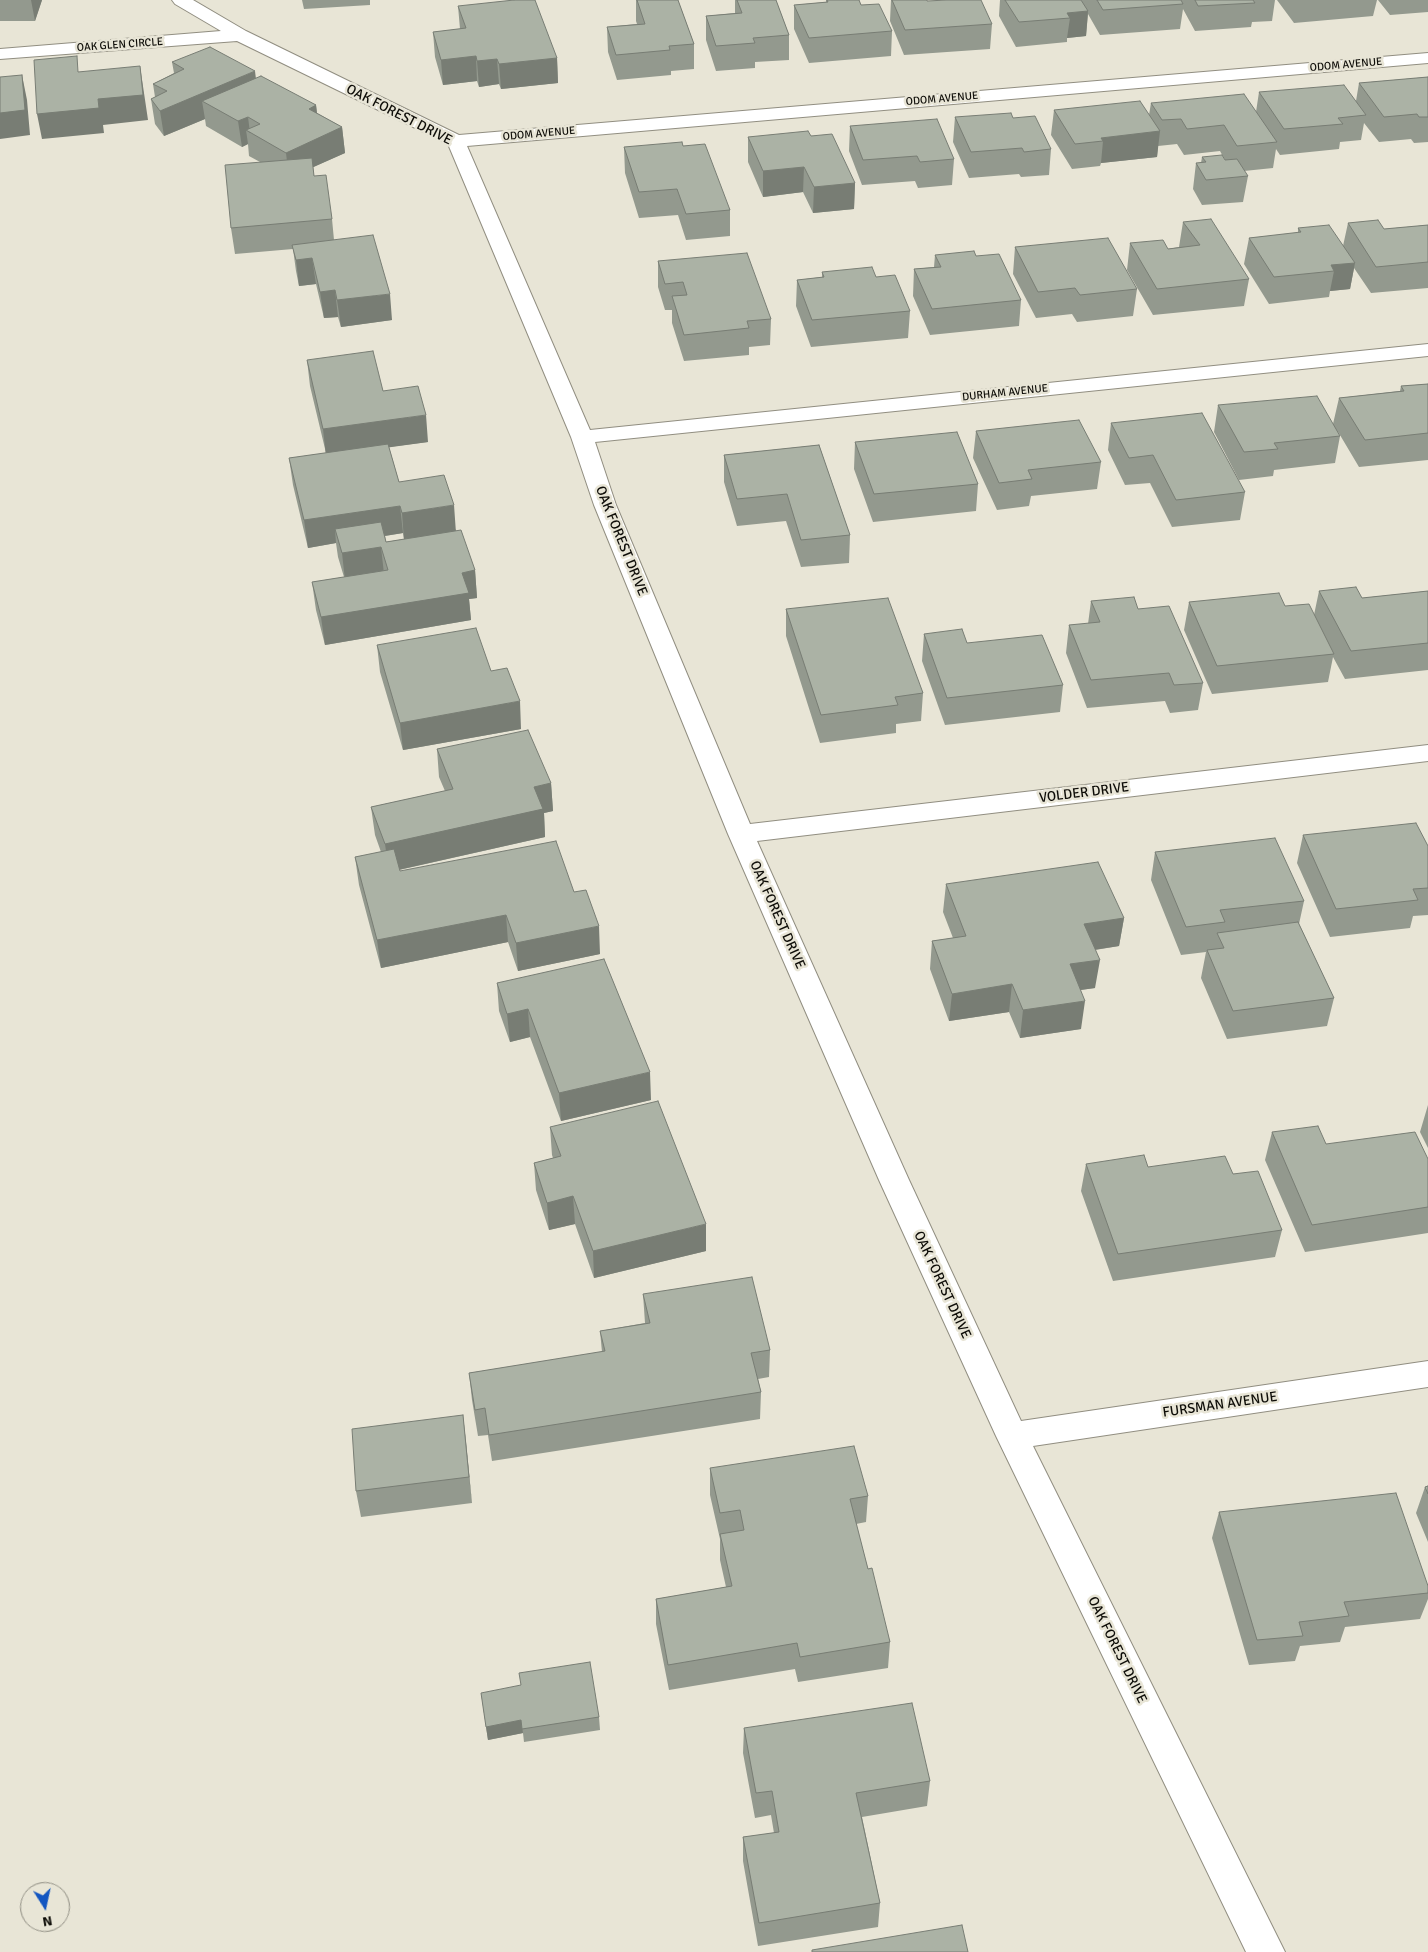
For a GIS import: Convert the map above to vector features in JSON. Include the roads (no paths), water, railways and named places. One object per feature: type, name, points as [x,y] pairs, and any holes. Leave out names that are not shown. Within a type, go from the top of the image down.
[{"type":"street","name":"OAK FOREST DRIVE","points":[[181,0],[240,36],[456,141],[582,437],[605,505],[741,834],[894,1180],[1012,1436],[1266,1952]]},
{"type":"street","name":"OAK GLEN CIRCLE","points":[[0,54],[240,36]]},
{"type":"street","name":"ODOM AVENUE","points":[[456,141],[1428,58]]},
{"type":"street","name":"DURHAM AVENUE","points":[[582,437],[1428,350]]},
{"type":"street","name":"VOLDER DRIVE","points":[[741,834],[1428,753]]},
{"type":"street","name":"FURSMAN AVENUE","points":[[1012,1436],[1428,1374]]}]
